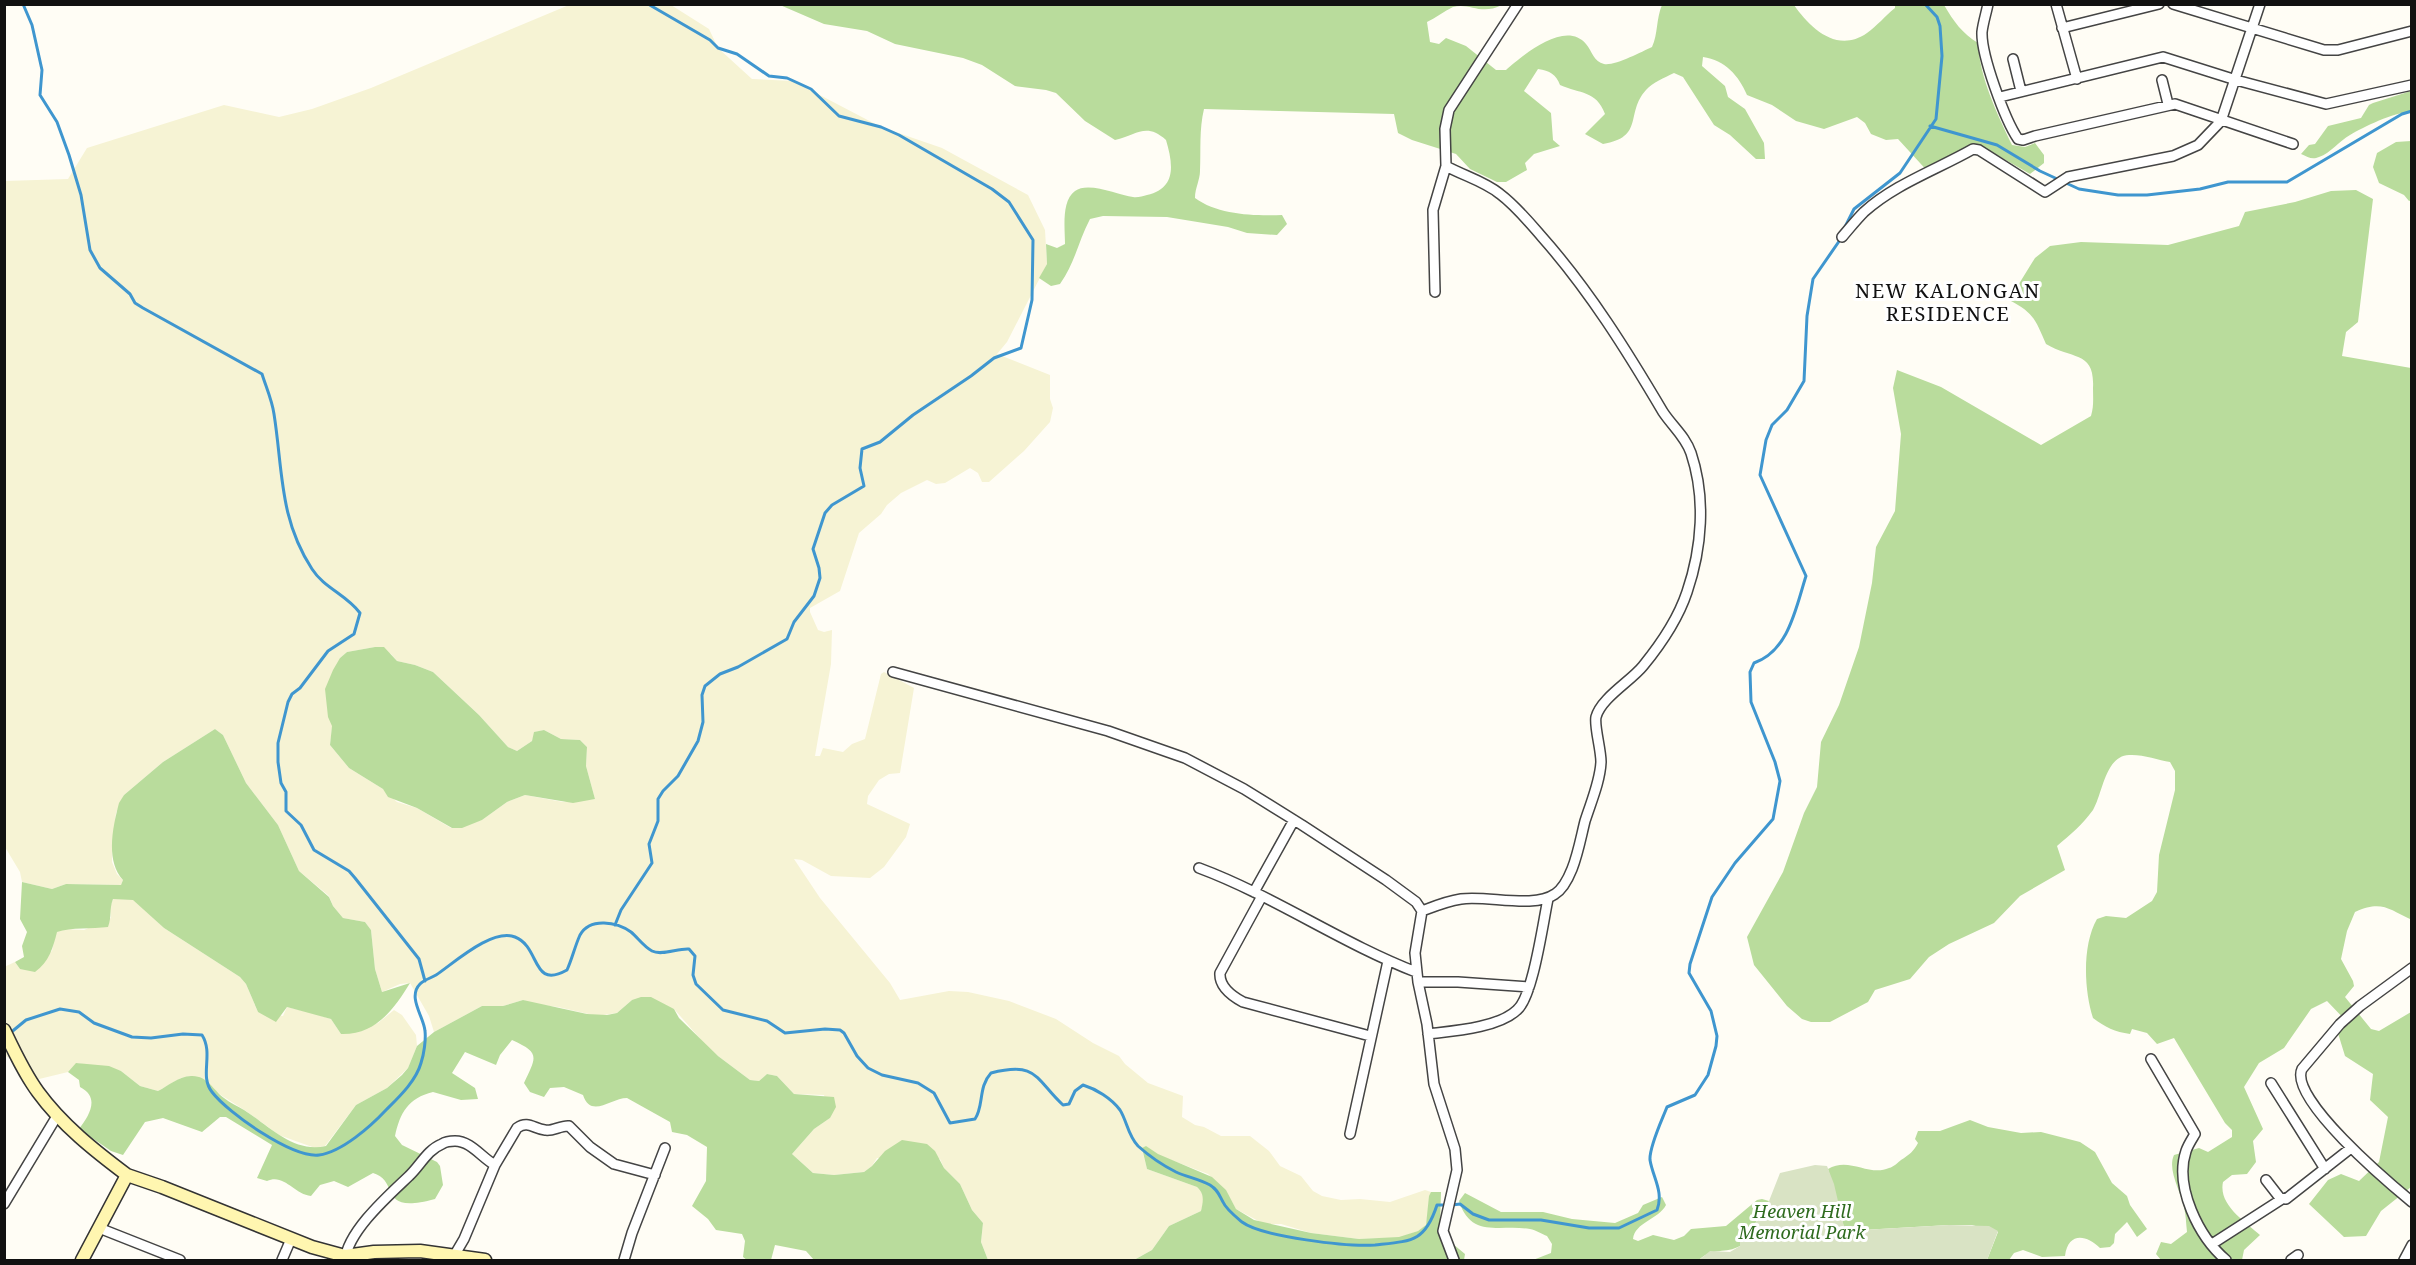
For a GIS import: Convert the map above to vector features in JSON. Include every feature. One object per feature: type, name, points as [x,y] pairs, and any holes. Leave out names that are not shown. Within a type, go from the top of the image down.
[{"type":"street","points":[[1435,292],[1433,210],[1446,166],[1445,129],[1449,110],[1518,4]]},
{"type":"street","points":[[1988,4],[1982,34],[1994,88],[2016,137],[2023,140],[2175,104],[2293,144]]},
{"type":"street","points":[[2056,4],[2078,79]]},
{"type":"street","points":[[2062,28],[2159,4]]},
{"type":"street","points":[[2173,4],[2330,51],[2412,31]]},
{"type":"street","points":[[1842,237],[1862,214],[1880,199],[1906,183],[1973,150],[1979,150],[2045,192],[2068,177],[2187,152],[2198,145],[2221,121],[2260,4]]},
{"type":"street","points":[[2000,97],[2163,57],[2236,80],[2326,104],[2412,85]]},
{"type":"street","points":[[2013,59],[2021,91]]},
{"type":"street","points":[[2162,80],[2168,104]]},
{"type":"street","points":[[1422,911],[1461,899],[1537,901],[1548,898],[1562,889],[1572,869],[1601,764],[1600,739],[1596,728],[1596,718],[1600,707],[1641,668],[1675,621],[1697,562],[1701,516],[1696,474],[1682,434],[1671,423],[1569,267],[1510,202],[1489,187],[1446,166]]},
{"type":"street","points":[[893,672],[1108,730],[1185,758],[1244,789],[1294,820],[1416,902],[1422,911],[1415,953],[1417,977],[1428,1034],[1434,1084],[1455,1149],[1457,1170],[1443,1231],[1454,1260]]},
{"type":"street","points":[[1294,820],[1220,973],[1220,981],[1226,990],[1243,1002],[1370,1036]]},
{"type":"street","points":[[1199,868],[1258,894],[1417,977],[1529,987]]},
{"type":"street","points":[[1428,1034],[1467,1029],[1507,1017],[1522,1006],[1529,987],[1548,898]]},
{"type":"street","points":[[1350,1134],[1388,961]]},
{"type":"street","points":[[2412,968],[2360,1006],[2340,1024],[2300,1072],[2302,1085],[2318,1110],[2351,1148],[2412,1202]]},
{"type":"street","points":[[4,1030],[29,1079],[57,1116],[99,1154],[127,1175],[345,1258],[374,1252],[420,1251],[485,1260]]},
{"type":"street","points":[[2151,1059],[2195,1134],[2186,1151],[2184,1172],[2186,1194],[2192,1215],[2226,1260]]},
{"type":"street","points":[[2271,1083],[2325,1169]]},
{"type":"street","points":[[4,1204],[57,1116]]},
{"type":"street","points":[[454,1256],[464,1239],[495,1165],[518,1126],[533,1125],[545,1131],[566,1125],[572,1127],[590,1147],[614,1164],[655,1175]]},
{"type":"street","points":[[345,1258],[365,1220],[410,1176],[429,1152],[442,1143],[457,1141],[470,1146],[495,1165]]},
{"type":"street","points":[[624,1260],[665,1148]]},
{"type":"street","points":[[2212,1244],[2282,1199],[2286,1199],[2351,1148]]},
{"type":"street","points":[[82,1260],[127,1175]]},
{"type":"street","points":[[2266,1180],[2282,1199]]},
{"type":"street","points":[[99,1228],[180,1260]]},
{"type":"street","points":[[282,1260],[291,1239]]},
{"type":"street","points":[[2404,1260],[2412,1245]]},
{"type":"shaded area","points":[[569,5],[671,5],[709,29],[718,48],[752,79],[793,81],[881,127],[942,148],[1028,195],[1045,230],[1047,264],[1007,342],[997,354],[1050,375],[1050,399],[1053,408],[1050,422],[1024,451],[989,482],[982,482],[978,473],[970,468],[945,483],[936,484],[927,480],[901,493],[859,533],[840,591],[810,608],[818,630],[824,632],[832,630],[831,664],[815,756],[820,756],[823,748],[843,752],[852,744],[865,739],[881,674],[884,672],[914,688],[900,773],[889,774],[879,780],[868,796],[867,804],[910,824],[906,837],[884,867],[870,878],[831,876],[802,860],[794,859],[820,898],[890,983],[900,1000],[949,991],[968,992],[1009,1001],[1056,1019],[1093,1043],[1119,1056],[1148,1083],[1183,1096],[1182,1117],[1221,1136],[1250,1136],[1269,1151],[1280,1166],[1301,1176],[1313,1191],[1322,1196],[1341,1200],[1390,1202],[1425,1190],[1431,1192],[1426,1225],[1423,1229],[1399,1238],[1359,1239],[1311,1233],[1281,1224],[1264,1224],[1236,1209],[1225,1190],[1208,1174],[1142,1149],[1147,1169],[1197,1187],[1201,1190],[1204,1200],[1201,1211],[1169,1226],[1152,1250],[1134,1260],[988,1260],[981,1242],[983,1223],[972,1210],[960,1184],[944,1168],[940,1159],[877,1158],[864,1172],[834,1175],[813,1173],[792,1154],[814,1129],[830,1118],[824,1095],[794,1094],[777,1076],[767,1074],[759,1081],[750,1080],[710,1050],[674,1009],[632,1000],[617,1013],[597,1016],[523,1000],[503,1006],[482,1006],[434,1032],[429,1016],[410,983],[400,984],[382,992],[375,969],[371,930],[365,922],[343,918],[333,906],[329,896],[299,871],[278,825],[246,783],[223,735],[215,729],[163,762],[124,795],[116,813],[112,849],[112,862],[117,874],[123,880],[121,885],[66,884],[52,889],[22,882],[20,872],[5,847],[5,181],[68,179],[87,148],[224,105],[279,117],[312,109],[371,88]],"holes":[[[375,647],[391,654],[397,661],[433,672],[479,715],[508,747],[517,751],[532,741],[535,732],[544,730],[561,739],[580,740],[587,747],[586,766],[595,799],[563,802],[525,795],[507,802],[482,820],[451,828],[417,808],[397,802],[383,789],[349,768],[330,745],[340,658],[347,652]]]},
{"type":"shaded area","points":[[113,899],[133,899],[164,928],[240,977],[246,984],[258,1012],[283,1016],[287,1007],[312,1013],[331,1019],[341,1034],[378,1023],[394,1010],[402,1015],[416,1035],[417,1046],[408,1068],[387,1088],[356,1105],[325,1146],[315,1148],[279,1135],[191,1076],[181,1078],[158,1091],[140,1086],[121,1071],[77,1063],[68,1072],[35,1080],[5,1055],[4,967],[15,962],[20,969],[52,951],[56,932],[65,929],[84,930],[111,918],[110,908]]},
{"type":"green space","points":[[780,5],[1502,5],[1487,9],[1453,7],[1427,22],[1430,42],[1439,44],[1446,38],[1466,46],[1496,70],[1506,70],[1544,42],[1567,36],[1577,37],[1586,44],[1595,59],[1601,63],[1615,63],[1628,58],[1652,47],[1662,5],[1794,5],[1816,30],[1825,36],[1845,41],[1856,39],[1867,33],[1895,8],[1895,5],[1944,5],[1959,27],[1978,43],[1986,83],[2012,145],[2025,147],[2035,143],[2044,155],[2044,163],[2030,174],[1978,144],[1957,163],[1931,175],[1898,139],[1886,140],[1871,134],[1865,123],[1857,117],[1824,129],[1796,121],[1772,105],[1747,95],[1740,81],[1730,70],[1718,62],[1703,57],[1702,66],[1725,86],[1728,97],[1745,109],[1764,143],[1765,159],[1756,159],[1730,135],[1714,125],[1683,77],[1674,73],[1655,82],[1646,90],[1636,107],[1630,130],[1624,136],[1616,141],[1603,144],[1585,134],[1605,114],[1597,101],[1587,94],[1560,85],[1552,74],[1538,69],[1524,91],[1551,113],[1553,140],[1560,146],[1534,154],[1525,163],[1527,170],[1506,182],[1497,182],[1470,169],[1456,154],[1412,140],[1398,133],[1394,114],[1204,109],[1200,174],[1195,198],[1204,204],[1225,211],[1248,215],[1282,215],[1287,224],[1277,235],[1247,233],[1228,227],[1167,217],[1103,216],[1090,219],[1065,276],[1060,284],[1051,286],[1039,278],[1047,264],[1046,244],[1057,248],[1065,244],[1066,208],[1071,196],[1075,191],[1088,187],[1135,197],[1157,192],[1164,187],[1170,174],[1171,166],[1166,140],[1153,132],[1141,131],[1115,140],[1085,121],[1056,93],[1015,86],[982,65],[963,58],[895,44],[867,31],[824,24]]},
{"type":"green space","points":[[2411,91],[2411,112],[2389,117],[2363,128],[2319,157],[2312,158],[2301,154],[2309,145],[2315,144],[2328,126],[2361,118],[2369,105]]},
{"type":"green space","points":[[2411,141],[2412,200],[2409,201],[2404,195],[2379,183],[2373,167],[2377,153],[2396,142]]},
{"type":"green space","points":[[2356,190],[2373,199],[2358,322],[2346,332],[2342,356],[2411,368],[2412,920],[2391,909],[2379,906],[2355,912],[2347,931],[2341,959],[2354,986],[2345,997],[2371,1029],[2379,1031],[2411,1012],[2411,1187],[2381,1211],[2366,1236],[2344,1237],[2309,1204],[2328,1180],[2341,1174],[2359,1181],[2379,1162],[2388,1117],[2370,1100],[2373,1074],[2345,1056],[2337,1030],[2349,1024],[2327,1001],[2311,1009],[2284,1048],[2259,1063],[2244,1087],[2263,1129],[2253,1141],[2256,1162],[2247,1174],[2232,1175],[2223,1182],[2223,1190],[2234,1212],[2260,1235],[2244,1250],[2242,1260],[2161,1260],[2156,1254],[2161,1242],[2171,1244],[2187,1232],[2184,1207],[2173,1174],[2174,1155],[2199,1148],[2208,1152],[2232,1137],[2232,1130],[2225,1123],[2174,1038],[2157,1044],[2147,1033],[2132,1029],[2130,1034],[2120,1032],[2093,1018],[2086,981],[2086,968],[2089,942],[2097,919],[2106,916],[2126,918],[2152,901],[2157,892],[2159,855],[2175,790],[2175,771],[2170,762],[2145,756],[2121,757],[2110,768],[2093,810],[2081,825],[2057,846],[2065,870],[2020,896],[1994,923],[1949,944],[1929,957],[1910,979],[1875,990],[1868,1002],[1830,1022],[1811,1022],[1802,1019],[1787,1006],[1754,965],[1747,937],[1783,872],[1804,813],[1817,787],[1821,742],[1839,705],[1859,647],[1872,583],[1876,547],[1895,511],[1901,434],[1893,388],[1897,370],[1941,387],[2041,445],[2091,416],[2093,376],[2086,362],[2046,344],[2029,313],[2009,300],[2035,258],[2050,246],[2081,242],[2168,245],[2239,226],[2245,212],[2295,202],[2331,191]]},
{"type":"green space","points":[[384,647],[397,661],[433,672],[479,715],[508,747],[517,751],[532,741],[534,732],[544,730],[561,739],[580,740],[587,747],[586,766],[595,799],[573,803],[525,795],[507,802],[482,820],[462,828],[452,828],[417,808],[388,797],[383,789],[349,768],[330,745],[332,726],[328,717],[325,689],[340,658],[347,652]]},
{"type":"green space","points":[[215,729],[223,735],[246,783],[278,825],[299,871],[329,897],[343,918],[365,922],[371,930],[375,969],[382,992],[410,983],[390,1011],[374,1025],[353,1033],[341,1034],[331,1019],[287,1007],[276,1022],[258,1012],[246,984],[240,977],[164,928],[133,900],[113,899],[108,927],[57,932],[47,959],[35,972],[20,969],[15,962],[24,957],[22,946],[27,932],[20,919],[22,882],[52,889],[66,884],[121,885],[123,880],[117,872],[112,853],[113,832],[119,803],[124,795],[163,762]]},
{"type":"green space","points":[[651,997],[674,1009],[679,1018],[718,1056],[750,1080],[759,1081],[767,1074],[777,1076],[794,1094],[834,1097],[836,1107],[830,1118],[814,1129],[792,1154],[813,1173],[834,1175],[864,1172],[885,1151],[902,1140],[927,1144],[935,1151],[944,1168],[960,1184],[972,1210],[983,1223],[981,1242],[988,1260],[814,1260],[806,1251],[775,1245],[771,1260],[747,1260],[743,1257],[745,1241],[742,1234],[716,1230],[708,1219],[692,1206],[706,1181],[707,1147],[687,1135],[672,1132],[670,1122],[627,1098],[602,1106],[591,1106],[583,1095],[564,1087],[550,1088],[544,1097],[530,1092],[524,1083],[533,1061],[532,1052],[512,1040],[500,1055],[496,1065],[465,1052],[452,1073],[475,1088],[478,1099],[461,1100],[433,1092],[417,1098],[406,1108],[395,1136],[402,1145],[437,1162],[440,1166],[443,1185],[435,1199],[417,1203],[404,1203],[397,1200],[381,1177],[373,1173],[348,1187],[334,1181],[320,1185],[311,1196],[279,1180],[267,1181],[257,1178],[272,1145],[226,1117],[220,1117],[202,1132],[163,1118],[145,1122],[123,1155],[111,1151],[79,1129],[87,1118],[91,1101],[90,1096],[80,1087],[79,1080],[68,1072],[76,1063],[109,1066],[121,1071],[140,1086],[158,1091],[182,1078],[197,1076],[206,1080],[226,1100],[282,1137],[303,1146],[326,1146],[356,1105],[387,1088],[402,1075],[408,1068],[417,1046],[434,1032],[482,1006],[503,1006],[523,1000],[587,1014],[607,1015],[617,1013],[632,1000]]},
{"type":"green space","points":[[1970,1120],[1988,1127],[2021,1133],[2041,1132],[2080,1142],[2095,1152],[2112,1183],[2127,1196],[2130,1205],[2147,1229],[2137,1237],[2127,1222],[2115,1234],[2114,1243],[2110,1247],[2100,1248],[2089,1240],[2078,1238],[2070,1243],[2065,1256],[2042,1257],[2023,1250],[2014,1253],[2009,1260],[1987,1260],[1998,1232],[1972,1225],[1845,1231],[1828,1169],[1844,1165],[1874,1170],[1891,1167],[1915,1148],[1918,1143],[1915,1139],[1918,1131],[1940,1131]]},
{"type":"green space","points":[[1146,1146],[1158,1154],[1212,1177],[1226,1190],[1236,1209],[1254,1220],[1311,1233],[1359,1239],[1399,1237],[1418,1231],[1426,1225],[1429,1196],[1431,1192],[1441,1192],[1440,1227],[1453,1244],[1465,1254],[1464,1260],[1134,1260],[1152,1250],[1169,1226],[1201,1211],[1203,1201],[1197,1187],[1147,1169],[1142,1148]]},
{"type":"green space","name":"Heaven Hill Memorial Park","points":[[1815,1165],[1827,1166],[1834,1184],[1845,1231],[1949,1225],[1989,1226],[1998,1231],[1987,1260],[1699,1260],[1710,1251],[1730,1252],[1740,1246],[1740,1241],[1753,1227],[1769,1201],[1780,1173]]},
{"type":"green space","points":[[1465,1193],[1501,1212],[1543,1212],[1572,1219],[1615,1223],[1638,1213],[1643,1205],[1662,1197],[1666,1205],[1638,1229],[1633,1239],[1638,1241],[1653,1235],[1674,1240],[1684,1236],[1691,1229],[1726,1226],[1757,1200],[1769,1201],[1753,1227],[1740,1241],[1740,1246],[1709,1253],[1699,1260],[1533,1260],[1551,1253],[1552,1244],[1547,1236],[1530,1229],[1488,1227],[1471,1221],[1464,1213],[1459,1201]]},
{"type":"waterway","points":[[23,4],[32,25],[42,70],[40,95],[57,122],[69,155],[81,195],[90,250],[100,268],[130,294],[135,303],[262,374],[273,409],[284,494],[293,531],[301,550],[317,576],[349,601],[360,613],[354,634],[328,651],[288,702],[278,743],[278,762],[281,783],[286,792],[286,811],[301,825],[314,850],[349,871],[355,878],[419,959],[425,981]]},
{"type":"waterway","points":[[615,925],[621,910],[652,863],[649,844],[658,821],[658,799],[678,776],[698,741],[703,722],[702,695],[705,686],[720,674],[738,667],[787,639],[794,622],[814,596],[820,578],[813,549],[825,513],[832,505],[864,486],[860,468],[862,449],[880,442],[913,415],[994,358],[1021,348],[1032,300],[1033,240],[1009,202],[992,189],[899,135],[881,127],[839,116],[811,89],[787,78],[769,76],[737,54],[718,48],[710,40],[648,4]]},
{"type":"waterway","points":[[1843,231],[1854,209],[1900,173],[1936,119],[1942,56],[1940,26],[1937,17],[1925,4]]},
{"type":"waterway","points":[[1930,126],[1997,145],[2040,171],[2079,189],[2118,195],[2147,195],[2200,189],[2228,182],[2287,182],[2402,114],[2412,111]]},
{"type":"waterway","points":[[1452,1205],[1460,1204],[1473,1214],[1489,1220],[1541,1220],[1589,1228],[1619,1228],[1657,1210],[1659,1191],[1650,1160],[1656,1134],[1667,1107],[1695,1095],[1708,1075],[1716,1046],[1717,1036],[1711,1011],[1689,973],[1690,964],[1712,897],[1735,863],[1773,819],[1780,781],[1775,762],[1751,702],[1750,672],[1754,663],[1766,657],[1783,638],[1794,614],[1806,576],[1760,475],[1766,440],[1772,425],[1787,410],[1804,381],[1807,316],[1813,279],[1842,237]]},
{"type":"waterway","points":[[9,1034],[26,1020],[60,1009],[79,1012],[94,1023],[132,1037],[202,1035],[207,1050],[208,1086],[220,1101],[246,1122],[277,1142],[307,1154],[319,1155],[337,1149],[364,1130],[401,1094],[419,1070],[425,1035],[415,995],[416,989],[422,983],[474,948],[495,937],[506,936],[515,937],[523,942],[542,971],[547,975],[555,975],[567,970],[584,929],[604,923],[619,926],[631,932],[652,951],[689,949],[695,956],[693,975],[696,984],[723,1010],[767,1021],[785,1033],[825,1029],[840,1030],[868,1068],[882,1075],[918,1083],[934,1093],[950,1123],[975,1119],[984,1084],[991,1073],[1018,1069],[1027,1071],[1040,1080],[1063,1105],[1069,1104],[1075,1091],[1083,1085],[1093,1089],[1108,1098],[1120,1110],[1138,1146],[1171,1170],[1213,1187],[1224,1205],[1242,1222],[1252,1227],[1327,1243],[1388,1244],[1408,1240],[1422,1233],[1437,1205],[1446,1205]]},
{"type":"district","name":"NEW KALONGAN RESIDENCE","points":[[1948,302]]}]
